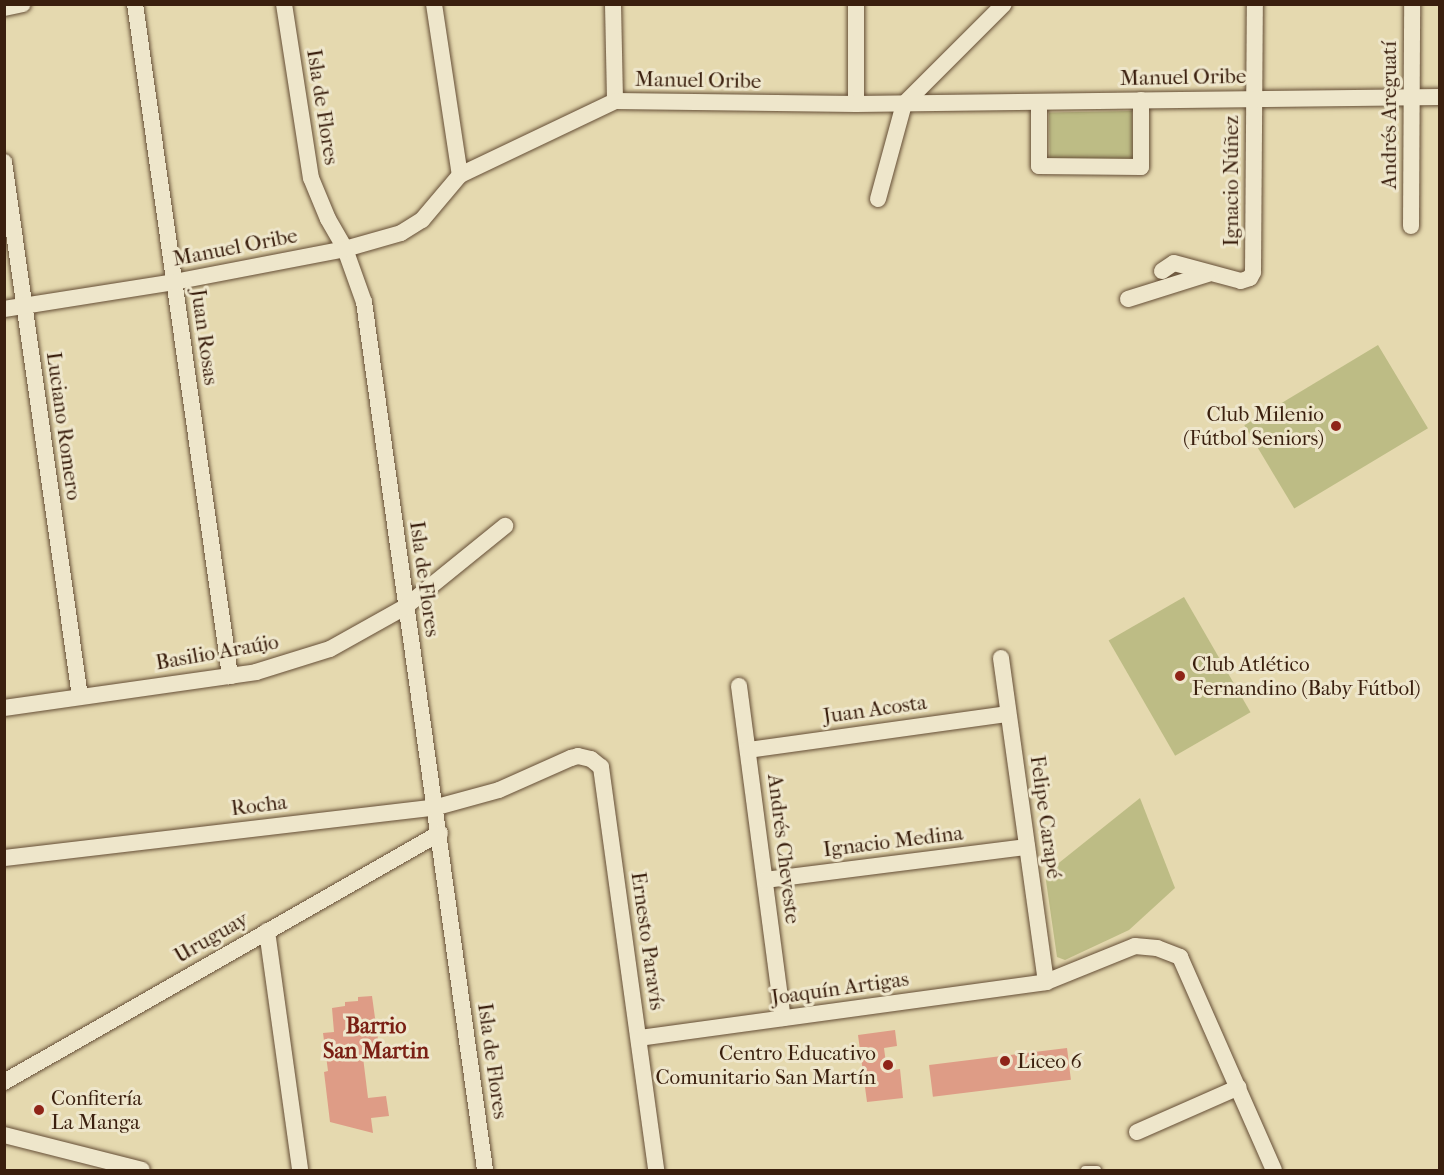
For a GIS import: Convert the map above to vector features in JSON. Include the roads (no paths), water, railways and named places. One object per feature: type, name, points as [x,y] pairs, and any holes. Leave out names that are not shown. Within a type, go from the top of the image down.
[{"type":"street","points":[[4,8],[23,4]]},
{"type":"street","name":"Juan Rosas","points":[[135,4],[230,676]]},
{"type":"street","name":"Isla de Flores","points":[[284,4],[311,178],[328,219],[345,249],[364,302],[405,607],[437,807],[485,1170]]},
{"type":"street","points":[[434,4],[460,175]]},
{"type":"street","points":[[613,4],[615,101]]},
{"type":"street","points":[[856,4],[856,104]]},
{"type":"street","points":[[878,199],[904,104],[1004,4]]},
{"type":"street","name":"Ignacio Núñez","points":[[1208,274],[1240,281],[1250,278],[1253,272],[1255,4]]},
{"type":"street","name":"Andrés Areguatí","points":[[1411,226],[1412,4]]},
{"type":"street","name":"Manuel Oribe","points":[[4,309],[174,282],[345,249],[401,232],[422,219],[460,175],[615,101],[904,104],[1440,97]]},
{"type":"street","points":[[1039,102],[1040,166],[1142,167],[1141,100]]},
{"type":"street","name":"Luciano Romero","points":[[4,162],[80,697]]},
{"type":"street","points":[[1162,271],[1174,263],[1208,274]]},
{"type":"street","points":[[1128,299],[1142,297],[1208,274]]},
{"type":"street","name":"Basilio Araújo","points":[[4,708],[256,672],[330,649],[405,607],[505,526]]},
{"type":"street","name":"Felipe Carapé","points":[[1001,658],[1046,982]]},
{"type":"street","name":"Andrés Cheveste","points":[[739,686],[783,1018]]},
{"type":"street","name":"Juan Acosta","points":[[748,750],[1008,714]]},
{"type":"street","name":"Ernesto Paravís","points":[[517,783],[578,756],[591,759],[601,767],[656,1170]]},
{"type":"street","name":"Rocha","points":[[4,858],[437,807],[478,797],[517,783]]},
{"type":"street","name":"Uruguay","points":[[4,1082],[440,833]]},
{"type":"street","name":"Ignacio Medina","points":[[765,880],[1028,847]]},
{"type":"street","points":[[267,931],[300,1170]]},
{"type":"street","name":"Joaquín Artigas","points":[[639,1038],[1046,982],[1135,946],[1156,948],[1180,957],[1239,1087]]},
{"type":"street","points":[[1137,1132],[1239,1087],[1274,1170]]},
{"type":"street","points":[[4,1135],[142,1170]]},
{"type":"lane","points":[[1085,1170],[1097,1170]]},
{"type":"place","name":"Club Milenio (Fútbol Seniors)","points":[[1336,426]]},
{"type":"place","name":"Club Atlético Fernandino (Baby Fútbol)","points":[[1180,676]]},
{"type":"place","name":"Liceo 6","points":[[1005,1061]]},
{"type":"place","name":"Centro Educativo Comunitario San Martín","points":[[888,1065]]},
{"type":"place","name":"Confitería La Manga","points":[[39,1110]]},
{"type":"district","name":"Barrio San Martin","points":[[376,1038]]}]
